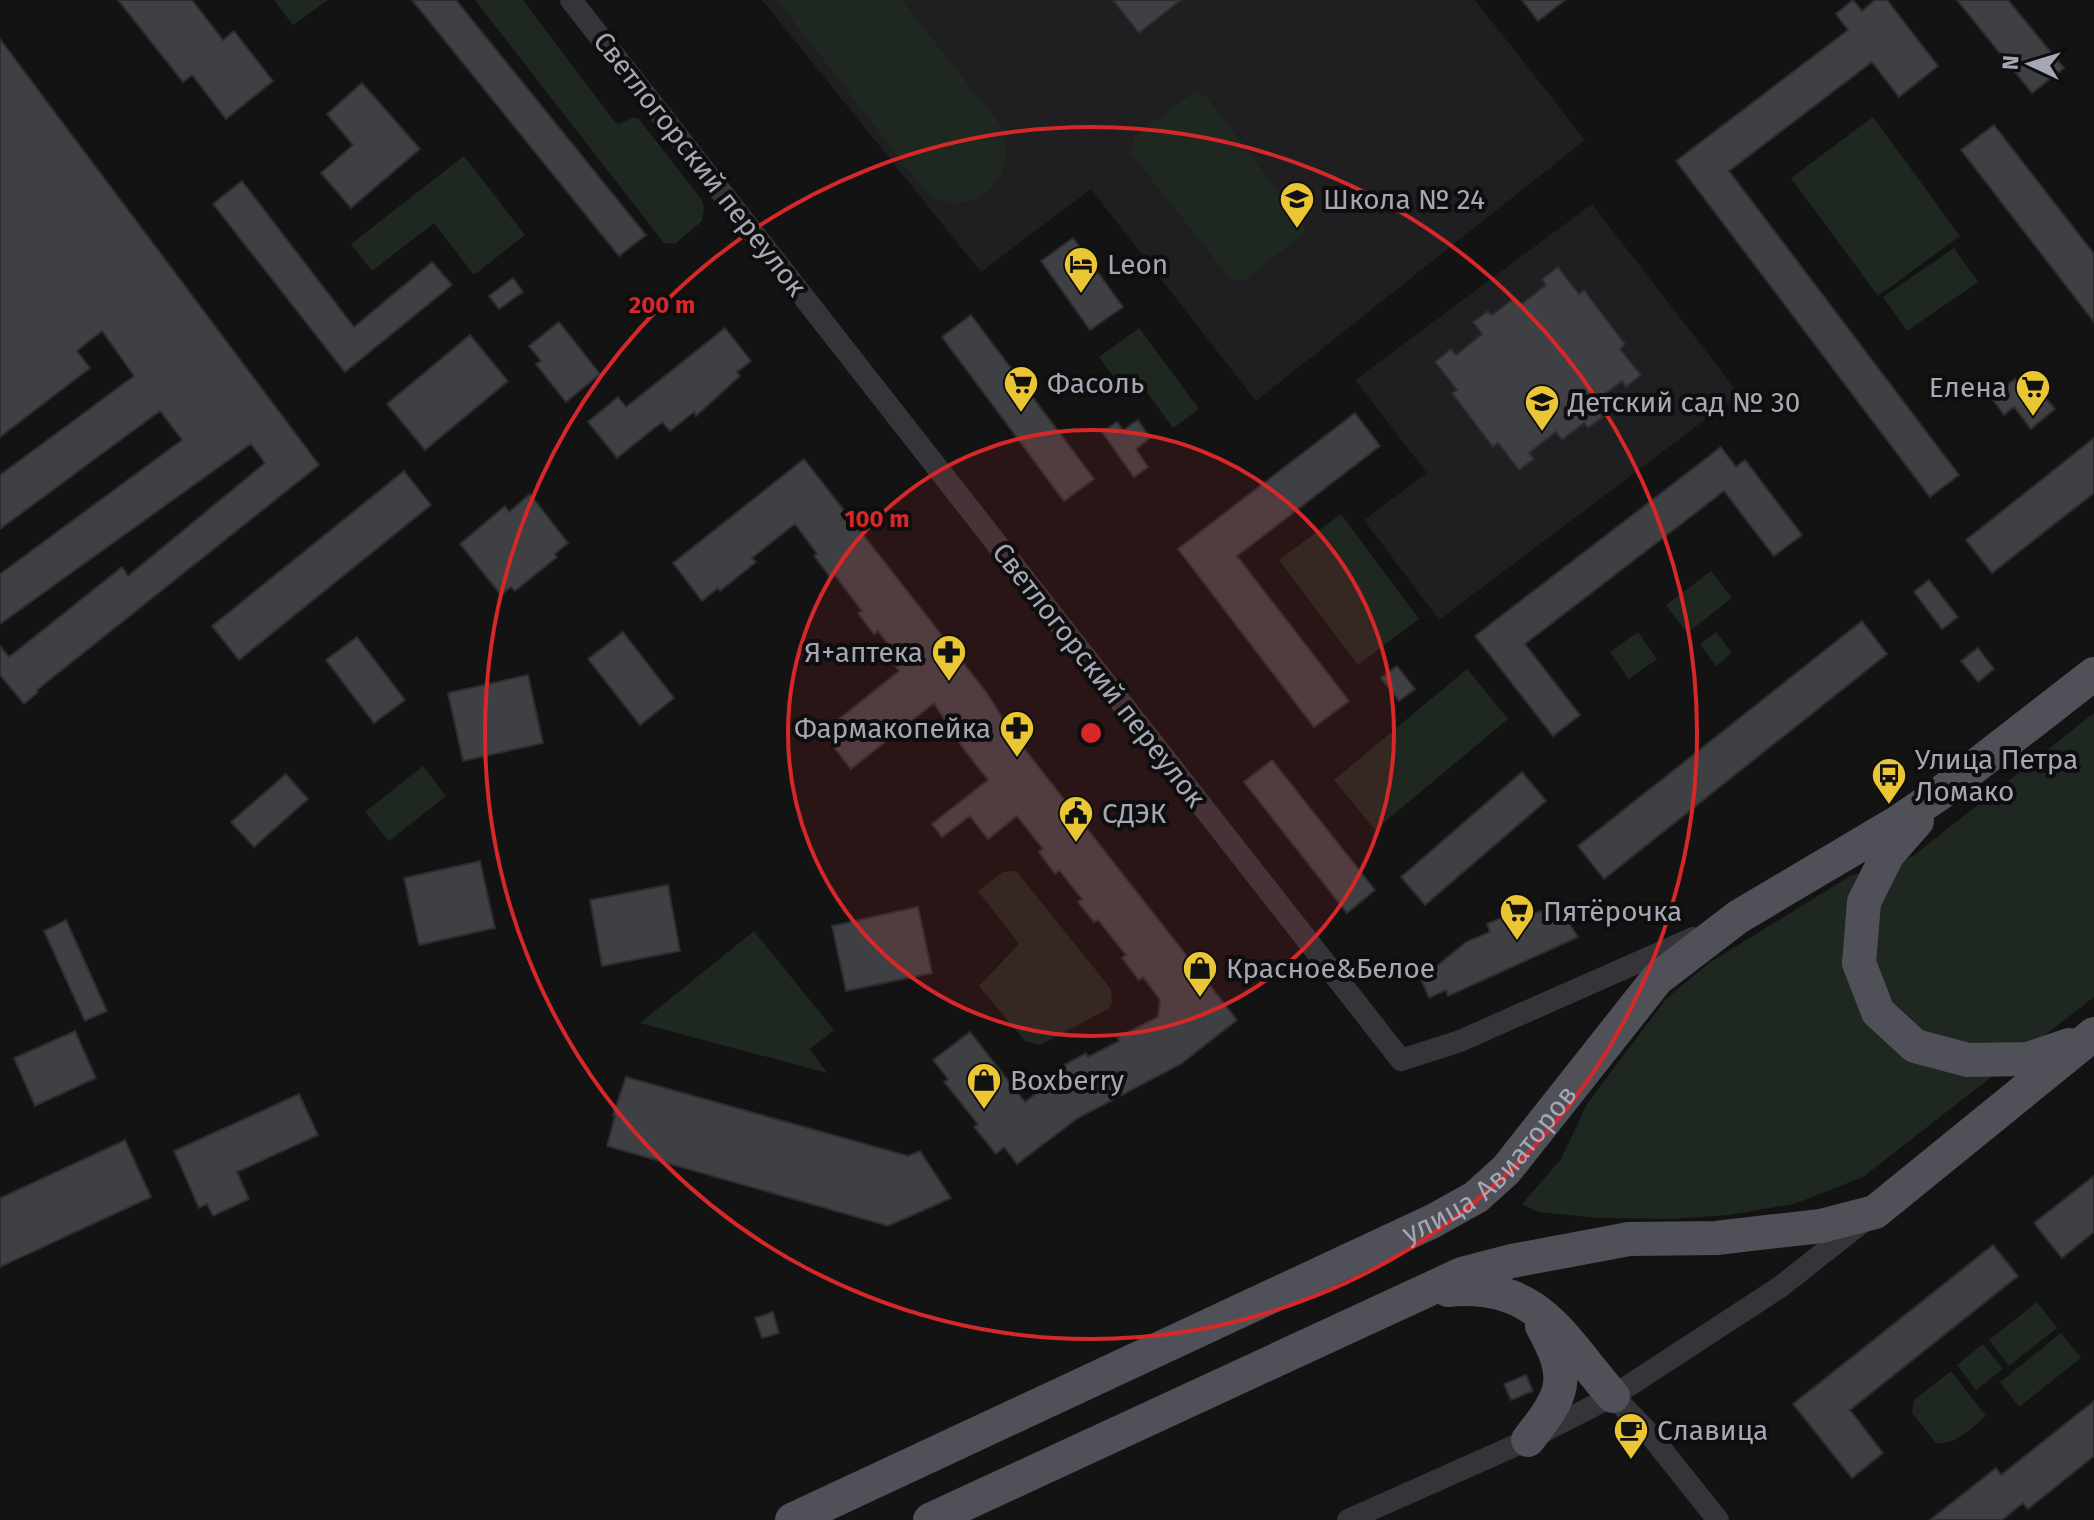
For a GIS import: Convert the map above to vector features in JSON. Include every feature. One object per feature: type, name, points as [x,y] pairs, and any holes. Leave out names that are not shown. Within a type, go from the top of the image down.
[{"type":"main road","name":"улица Авиаторов","points":[[792,1520],[1433,1221],[1476,1197],[1506,1170],[1657,979],[1738,917],[1895,824],[1942,792],[2094,674]]},
{"type":"main road","points":[[1942,792],[1888,854],[1864,902],[1859,963],[1878,1012],[1915,1046],[1968,1060],[2028,1059],[2091,1036]]},
{"type":"main road","points":[[930,1520],[1462,1274],[1512,1261],[1629,1239],[1716,1238],[1821,1226],[1875,1212],[2091,1036]]},
{"type":"main road","points":[[1423,1292],[1484,1289],[1517,1297],[1555,1324],[1613,1396]]},
{"type":"main road","points":[[1528,1440],[1551,1410],[1559,1392],[1560,1373],[1557,1354],[1532,1308]]},
{"type":"street","name":"Светлогорский переулок","points":[[571,0],[1401,1060],[1460,1041],[1738,917]]},
{"type":"street","points":[[1348,1520],[1528,1440],[1613,1396],[1780,1287],[1875,1212]]},
{"type":"street","points":[[1613,1396],[1647,1431],[1718,1520]]},
{"type":"shaded area","points":[[274,0],[328,0],[293,25]]},
{"type":"shaded area","points":[[475,0],[523,0],[615,122],[619,124],[634,117],[639,119],[702,200],[702,221],[675,244],[664,243]]},
{"type":"shaded area","name":"Школа № 24","points":[[762,0],[1475,0],[1585,140],[1256,401],[1091,189],[981,272]]},
{"type":"shaded area","points":[[777,0],[902,0],[1000,126],[1006,155],[1001,174],[990,190],[975,200],[960,203],[938,199],[925,191]]},
{"type":"shaded area","points":[[1194,92],[1206,96],[1304,226],[1304,233],[1244,281],[1230,279],[1130,152],[1134,136]]},
{"type":"shaded area","points":[[1873,117],[1960,236],[1878,296],[1791,178]]},
{"type":"shaded area","points":[[464,156],[525,235],[474,275],[434,223],[372,271],[351,244]]},
{"type":"shaded area","name":"Детский сад № 30","points":[[1592,204],[1739,394],[1439,620],[1364,520],[1427,473],[1355,380]]},
{"type":"shaded area","points":[[1954,248],[1978,282],[1907,331],[1883,297]]},
{"type":"shaded area","points":[[1139,328],[1199,409],[1173,428],[1138,380],[1123,390],[1099,357]]},
{"type":"shaded area","points":[[1341,514],[1419,619],[1358,665],[1279,560]]},
{"type":"shaded area","points":[[1711,571],[1732,598],[1687,633],[1666,605]]},
{"type":"shaded area","points":[[1638,632],[1657,659],[1629,679],[1610,652]]},
{"type":"shaded area","points":[[1716,632],[1732,653],[1716,666],[1700,644]]},
{"type":"shaded area","points":[[1467,669],[1508,719],[1375,830],[1334,780]]},
{"type":"shaded area","points":[[2094,713],[2094,997],[1863,1177],[1794,1204],[1729,1215],[1671,1219],[1598,1218],[1538,1212],[1522,1204],[1561,1159],[1587,1104],[1666,999],[1709,963],[1850,876],[1913,856]]},
{"type":"shaded area","points":[[423,766],[446,796],[389,841],[365,812]]},
{"type":"shaded area","points":[[1003,872],[1017,872],[1111,989],[1112,1003],[1108,1009],[1040,1045],[1025,1041],[979,986],[1019,944],[978,891]]},
{"type":"shaded area","points":[[754,931],[834,1030],[810,1049],[827,1073],[640,1023]]},
{"type":"shaded area","points":[[2037,1302],[2057,1328],[2009,1366],[1989,1340]]},
{"type":"shaded area","points":[[2061,1333],[2081,1358],[2019,1407],[2000,1382]]},
{"type":"shaded area","points":[[1983,1344],[2003,1369],[1976,1390],[1957,1365]]},
{"type":"shaded area","points":[[1951,1371],[1986,1416],[1957,1439],[1936,1443],[1912,1413],[1914,1400]]},
{"type":"building","points":[[118,0],[192,0],[223,40],[234,31],[273,81],[226,119],[192,75],[183,82]]},
{"type":"building","points":[[412,0],[456,0],[646,235],[619,256]]},
{"type":"building","points":[[1113,0],[1181,0],[1139,33]]},
{"type":"building","points":[[1522,0],[1565,0],[1538,21]]},
{"type":"building","points":[[1853,0],[1862,11],[1875,0],[1887,0],[1938,66],[1899,97],[1872,62],[1729,171],[1959,475],[1930,497],[1676,161],[1848,30],[1836,14]]},
{"type":"building","points":[[1957,0],[2008,0],[2064,68],[2032,93]]},
{"type":"building","points":[[0,39],[319,465],[37,690],[24,704],[0,675],[0,646],[9,657],[122,567],[128,576],[265,463],[251,444],[0,624],[0,574],[182,440],[160,411],[0,529],[0,475],[134,376],[102,331],[77,351],[90,368],[0,437]]},
{"type":"building","points":[[362,83],[420,149],[351,208],[321,173],[353,145],[327,114]]},
{"type":"building","points":[[1994,125],[2094,254],[2094,322],[1961,150]]},
{"type":"building","points":[[242,181],[354,327],[432,262],[452,285],[345,372],[213,204]]},
{"type":"building","points":[[1073,238],[1123,307],[1090,330],[1041,261]]},
{"type":"building","points":[[1558,267],[1579,294],[1584,290],[1625,344],[1620,349],[1641,375],[1626,387],[1622,381],[1593,403],[1603,417],[1588,428],[1584,423],[1562,440],[1556,432],[1529,453],[1534,459],[1519,470],[1498,443],[1493,447],[1452,393],[1457,390],[1435,362],[1451,349],[1456,355],[1482,334],[1473,322],[1488,311],[1492,315],[1514,298],[1520,305],[1546,285],[1542,279]]},
{"type":"building","points":[[513,278],[523,292],[499,309],[489,296]]},
{"type":"building","points":[[971,315],[1094,479],[1064,501],[942,337]]},
{"type":"building","points":[[559,322],[600,374],[566,402],[536,364],[541,361],[529,346]]},
{"type":"building","points":[[725,328],[751,361],[737,372],[740,376],[696,416],[694,412],[670,431],[662,422],[617,458],[588,422],[618,397],[626,407]]},
{"type":"building","points":[[470,335],[508,381],[425,450],[387,404]]},
{"type":"building","points":[[2015,379],[2032,401],[2044,396],[2055,409],[2031,429],[2014,407],[2004,415],[1991,397]]},
{"type":"building","points":[[1355,413],[1380,446],[1237,556],[1349,701],[1314,727],[1178,549]]},
{"type":"building","points":[[1138,420],[1150,438],[1136,449],[1148,467],[1134,477],[1102,432],[1117,422],[1123,430]]},
{"type":"building","points":[[2094,438],[2094,493],[1992,573],[1966,540]]},
{"type":"building","points":[[1721,447],[1736,467],[1745,460],[1802,535],[1774,556],[1724,491],[1525,644],[1580,715],[1553,736],[1475,636]]},
{"type":"building","points":[[804,459],[986,692],[1012,733],[1237,1020],[1181,1064],[1078,1118],[1017,1164],[1004,1147],[996,1154],[974,1127],[978,1124],[944,1082],[948,1079],[933,1060],[970,1032],[1025,1102],[1048,1084],[1045,1079],[1066,1069],[1064,1065],[1086,1053],[1088,1057],[1158,1017],[1160,1000],[1143,977],[1139,980],[1122,958],[1126,955],[1098,920],[1094,922],[1078,902],[1082,899],[1059,870],[1055,874],[1039,852],[1043,849],[1017,816],[988,839],[970,816],[942,837],[932,824],[988,780],[934,703],[851,769],[833,746],[823,732],[899,671],[892,662],[898,657],[878,631],[874,634],[866,624],[858,613],[862,611],[834,574],[830,577],[795,524],[752,558],[756,562],[720,591],[718,588],[702,601],[673,563]]},
{"type":"building","points":[[404,471],[431,505],[239,660],[212,626]]},
{"type":"building","points":[[530,494],[568,543],[555,554],[557,557],[515,591],[511,587],[501,595],[460,544],[505,506],[509,512]]},
{"type":"building","points":[[1929,580],[1958,617],[1942,629],[1914,592]]},
{"type":"building","points":[[1862,621],[1887,654],[1604,879],[1578,846]]},
{"type":"building","points":[[623,632],[674,698],[640,725],[588,659]]},
{"type":"building","points":[[357,637],[405,700],[374,723],[326,660]]},
{"type":"building","points":[[1978,648],[1994,669],[1978,682],[1961,661]]},
{"type":"building","points":[[1397,666],[1415,689],[1399,701],[1381,678]]},
{"type":"building","points":[[528,675],[543,743],[463,761],[448,693]]},
{"type":"building","points":[[1272,760],[1375,890],[1347,913],[1244,782]]},
{"type":"building","points":[[1522,772],[1546,801],[1425,905],[1401,877]]},
{"type":"building","points":[[286,774],[308,799],[254,847],[231,822]]},
{"type":"building","points":[[480,861],[495,928],[419,945],[404,878]]},
{"type":"building","points":[[668,885],[680,951],[602,966],[590,900]]},
{"type":"building","points":[[1557,904],[1578,937],[1448,996],[1446,990],[1429,998],[1421,979],[1466,942],[1490,932],[1487,924],[1514,912],[1517,921]]},
{"type":"building","points":[[918,907],[932,973],[846,991],[832,926]]},
{"type":"building","points":[[66,920],[107,1011],[85,1021],[44,931]]},
{"type":"building","points":[[75,1031],[96,1078],[35,1106],[14,1058]]},
{"type":"building","points":[[626,1077],[908,1156],[920,1151],[951,1198],[888,1226],[607,1146],[613,1115]]},
{"type":"building","points":[[299,1094],[318,1135],[237,1172],[249,1199],[213,1216],[207,1204],[199,1208],[174,1151]]},
{"type":"building","points":[[125,1140],[151,1197],[0,1267],[0,1198]]},
{"type":"building","points":[[2094,1176],[2094,1232],[2062,1258],[2034,1223]]},
{"type":"building","points":[[1993,1245],[2018,1276],[1850,1410],[1883,1453],[1852,1478],[1793,1404]]},
{"type":"building","points":[[773,1312],[779,1333],[762,1338],[755,1318]]},
{"type":"building","points":[[1526,1375],[1533,1391],[1511,1400],[1504,1384]]},
{"type":"building","points":[[2094,1401],[2094,1456],[2028,1509],[2023,1503],[2002,1520],[1930,1520],[1996,1468],[2001,1475]]},
{"type":"place","name":"Школа № 24","points":[[1297,230]]},
{"type":"place","name":"Leon","points":[[1081,295]]},
{"type":"place","name":"Фасоль","points":[[1021,414]]},
{"type":"place","name":"Елена","points":[[2033,418]]},
{"type":"place","name":"Детский сад № 30","points":[[1542,433]]},
{"type":"place","name":"Я+аптека","points":[[949,683]]},
{"type":"place","name":"Фармакопейка","points":[[1017,759]]},
{"type":"place","name":"Улица Петра Ломако","points":[[1889,806]]},
{"type":"place","name":"СДЭК","points":[[1076,844]]},
{"type":"place","name":"Пятёрочка","points":[[1517,942]]},
{"type":"place","name":"Красное&Белое","points":[[1200,999]]},
{"type":"place","name":"Boxberry","points":[[984,1111]]},
{"type":"place","name":"Славица","points":[[1631,1461]]}]
